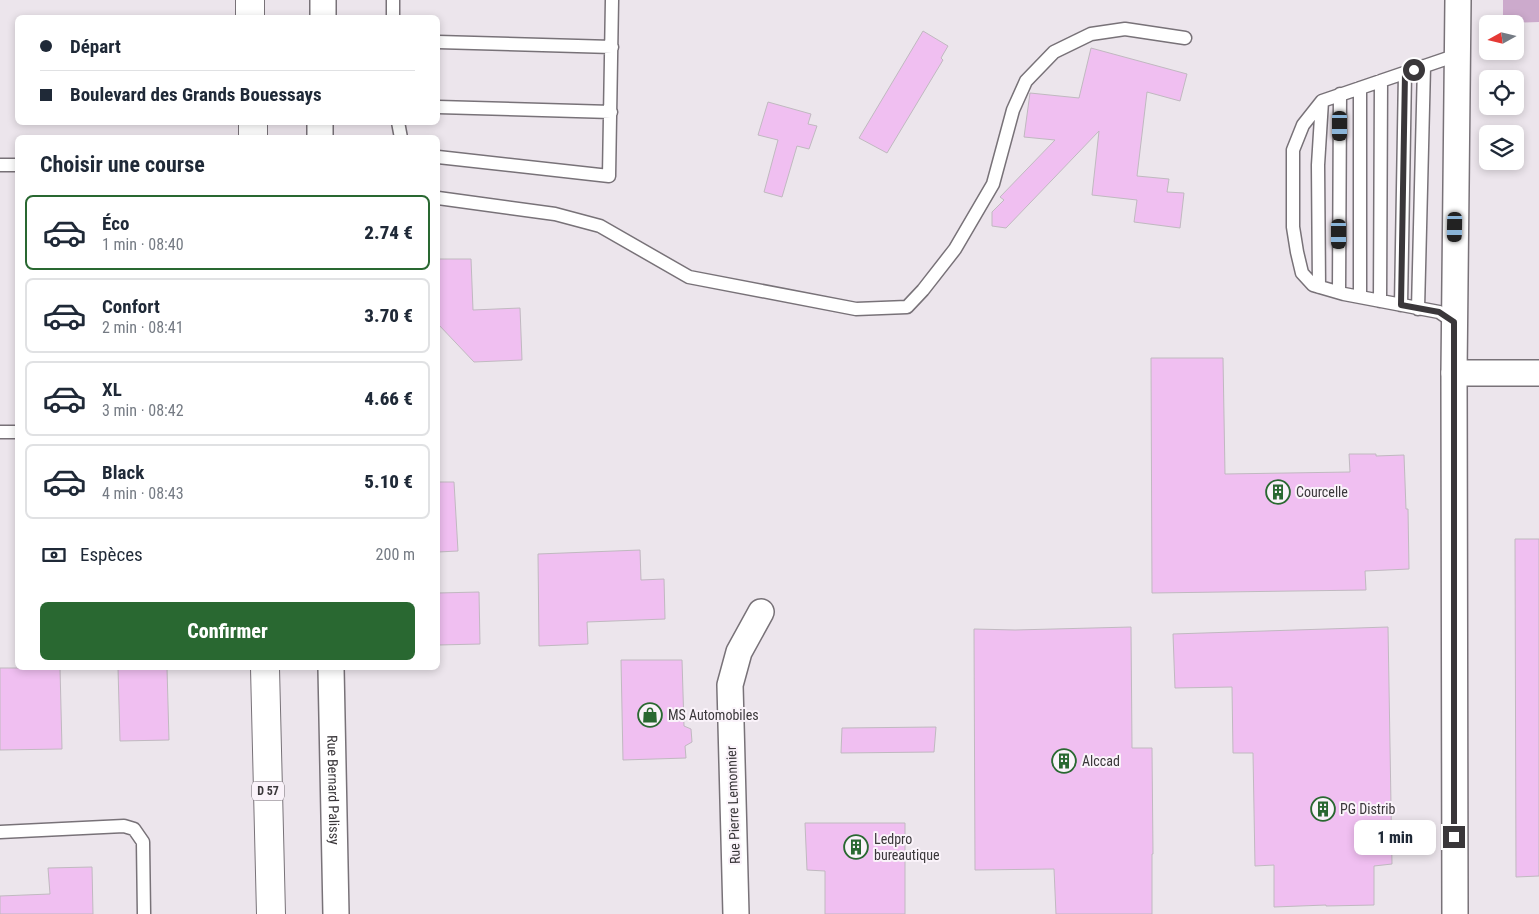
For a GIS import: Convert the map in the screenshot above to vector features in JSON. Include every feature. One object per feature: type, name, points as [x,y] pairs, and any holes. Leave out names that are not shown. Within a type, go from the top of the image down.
[{"type":"main road","points":[[250,0],[250,15]]},
{"type":"main road","name":"D 57","points":[[265,670],[271,914]]},
{"type":"street","points":[[323,15],[324,0]]},
{"type":"street","points":[[1454,914],[1454,322],[1458,0]]},
{"type":"street","points":[[1454,373],[1539,373]]},
{"type":"street","name":"Rue Pierre Lemonnier","points":[[736,914],[730,685],[739,652],[761,612]]},
{"type":"street","name":"Rue Bernard Palissy","points":[[331,670],[336,914]]},
{"type":"lane","points":[[393,0],[393,15]]},
{"type":"lane","points":[[440,157],[609,176],[612,0]]},
{"type":"lane","points":[[440,198],[555,214],[600,226],[689,277],[856,309],[907,307],[955,249],[993,184],[1013,110],[1026,81],[1054,52],[1091,34],[1125,29],[1185,38]]},
{"type":"lane","points":[[440,42],[612,47]]},
{"type":"lane","points":[[1454,322],[1439,312],[1360,297],[1313,285],[1302,273],[1293,227],[1293,150],[1303,124],[1322,101],[1457,55]]},
{"type":"lane","points":[[1418,308],[1424,66]]},
{"type":"lane","points":[[1401,305],[1405,73]]},
{"type":"lane","points":[[1380,301],[1382,81]]},
{"type":"lane","points":[[1360,88],[1360,297]]},
{"type":"lane","points":[[1339,292],[1340,94]]},
{"type":"lane","points":[[1319,287],[1318,165],[1322,101]]},
{"type":"lane","points":[[440,107],[611,112]]},
{"type":"lane","points":[[0,165],[15,165]]},
{"type":"lane","points":[[0,432],[15,432]]},
{"type":"lane","points":[[0,832],[124,826],[134,829],[143,842],[144,914]]},
{"type":"shaded area","points":[[1503,0],[1539,0],[1539,22],[1524,22],[1524,15],[1503,15]]},
{"type":"building","points":[[923,31],[948,46],[941,58],[943,60],[887,153],[859,138]]},
{"type":"building","points":[[1091,48],[1187,74],[1180,101],[1147,92],[1137,176],[1169,179],[1167,192],[1184,193],[1180,228],[1134,222],[1137,200],[1092,195],[1099,131],[1006,228],[992,226],[992,212],[1004,200],[1000,197],[1055,140],[1024,137],[1030,93],[1079,98]]},
{"type":"building","points":[[768,102],[811,114],[808,124],[817,126],[809,149],[797,146],[782,197],[764,192],[778,140],[758,135]]},
{"type":"building","points":[[440,259],[471,259],[473,310],[520,308],[522,360],[474,362],[440,326]]},
{"type":"building","name":"Courcelle","points":[[1151,358],[1223,358],[1225,474],[1350,472],[1349,454],[1376,454],[1376,456],[1404,455],[1406,509],[1408,509],[1409,569],[1365,571],[1366,590],[1152,593]]},
{"type":"building","points":[[440,482],[454,482],[458,551],[440,552]]},
{"type":"building","points":[[1515,539],[1539,539],[1539,876],[1516,877]]},
{"type":"building","points":[[640,550],[641,580],[664,579],[665,619],[587,622],[588,644],[539,646],[538,554]]},
{"type":"building","points":[[479,592],[480,644],[440,645],[440,593]]},
{"type":"building","name":"Alccad","points":[[1131,627],[1132,748],[1152,748],[1152,914],[1056,914],[1054,869],[975,870],[974,629],[1015,630]]},
{"type":"building","name":"PG Distrib","points":[[1388,627],[1392,864],[1374,866],[1374,905],[1274,907],[1274,865],[1255,866],[1253,753],[1233,753],[1232,687],[1175,688],[1173,634]]},
{"type":"building","points":[[621,660],[682,660],[684,726],[691,729],[692,742],[685,746],[686,758],[623,760]]},
{"type":"building","points":[[0,668],[60,670],[62,749],[0,750]]},
{"type":"building","points":[[118,670],[167,670],[169,740],[120,741]]},
{"type":"building","points":[[936,727],[934,752],[841,753],[842,728]]},
{"type":"building","points":[[805,823],[905,823],[905,914],[825,914],[825,871],[807,870]]},
{"type":"building","points":[[92,867],[93,914],[0,914],[0,896],[50,894],[48,868]]},
{"type":"place","name":"Courcelle","points":[[1278,492]]},
{"type":"place","name":"MS Automobiles","points":[[650,715]]},
{"type":"place","name":"Alccad","points":[[1064,761]]},
{"type":"place","name":"PG Distrib","points":[[1323,809]]},
{"type":"place","name":"Ledpro bureautique","points":[[856,847]]},
{"type":"route","points":[[1414,70],[1405,73],[1401,305],[1439,312],[1454,322],[1454,837]]}]
